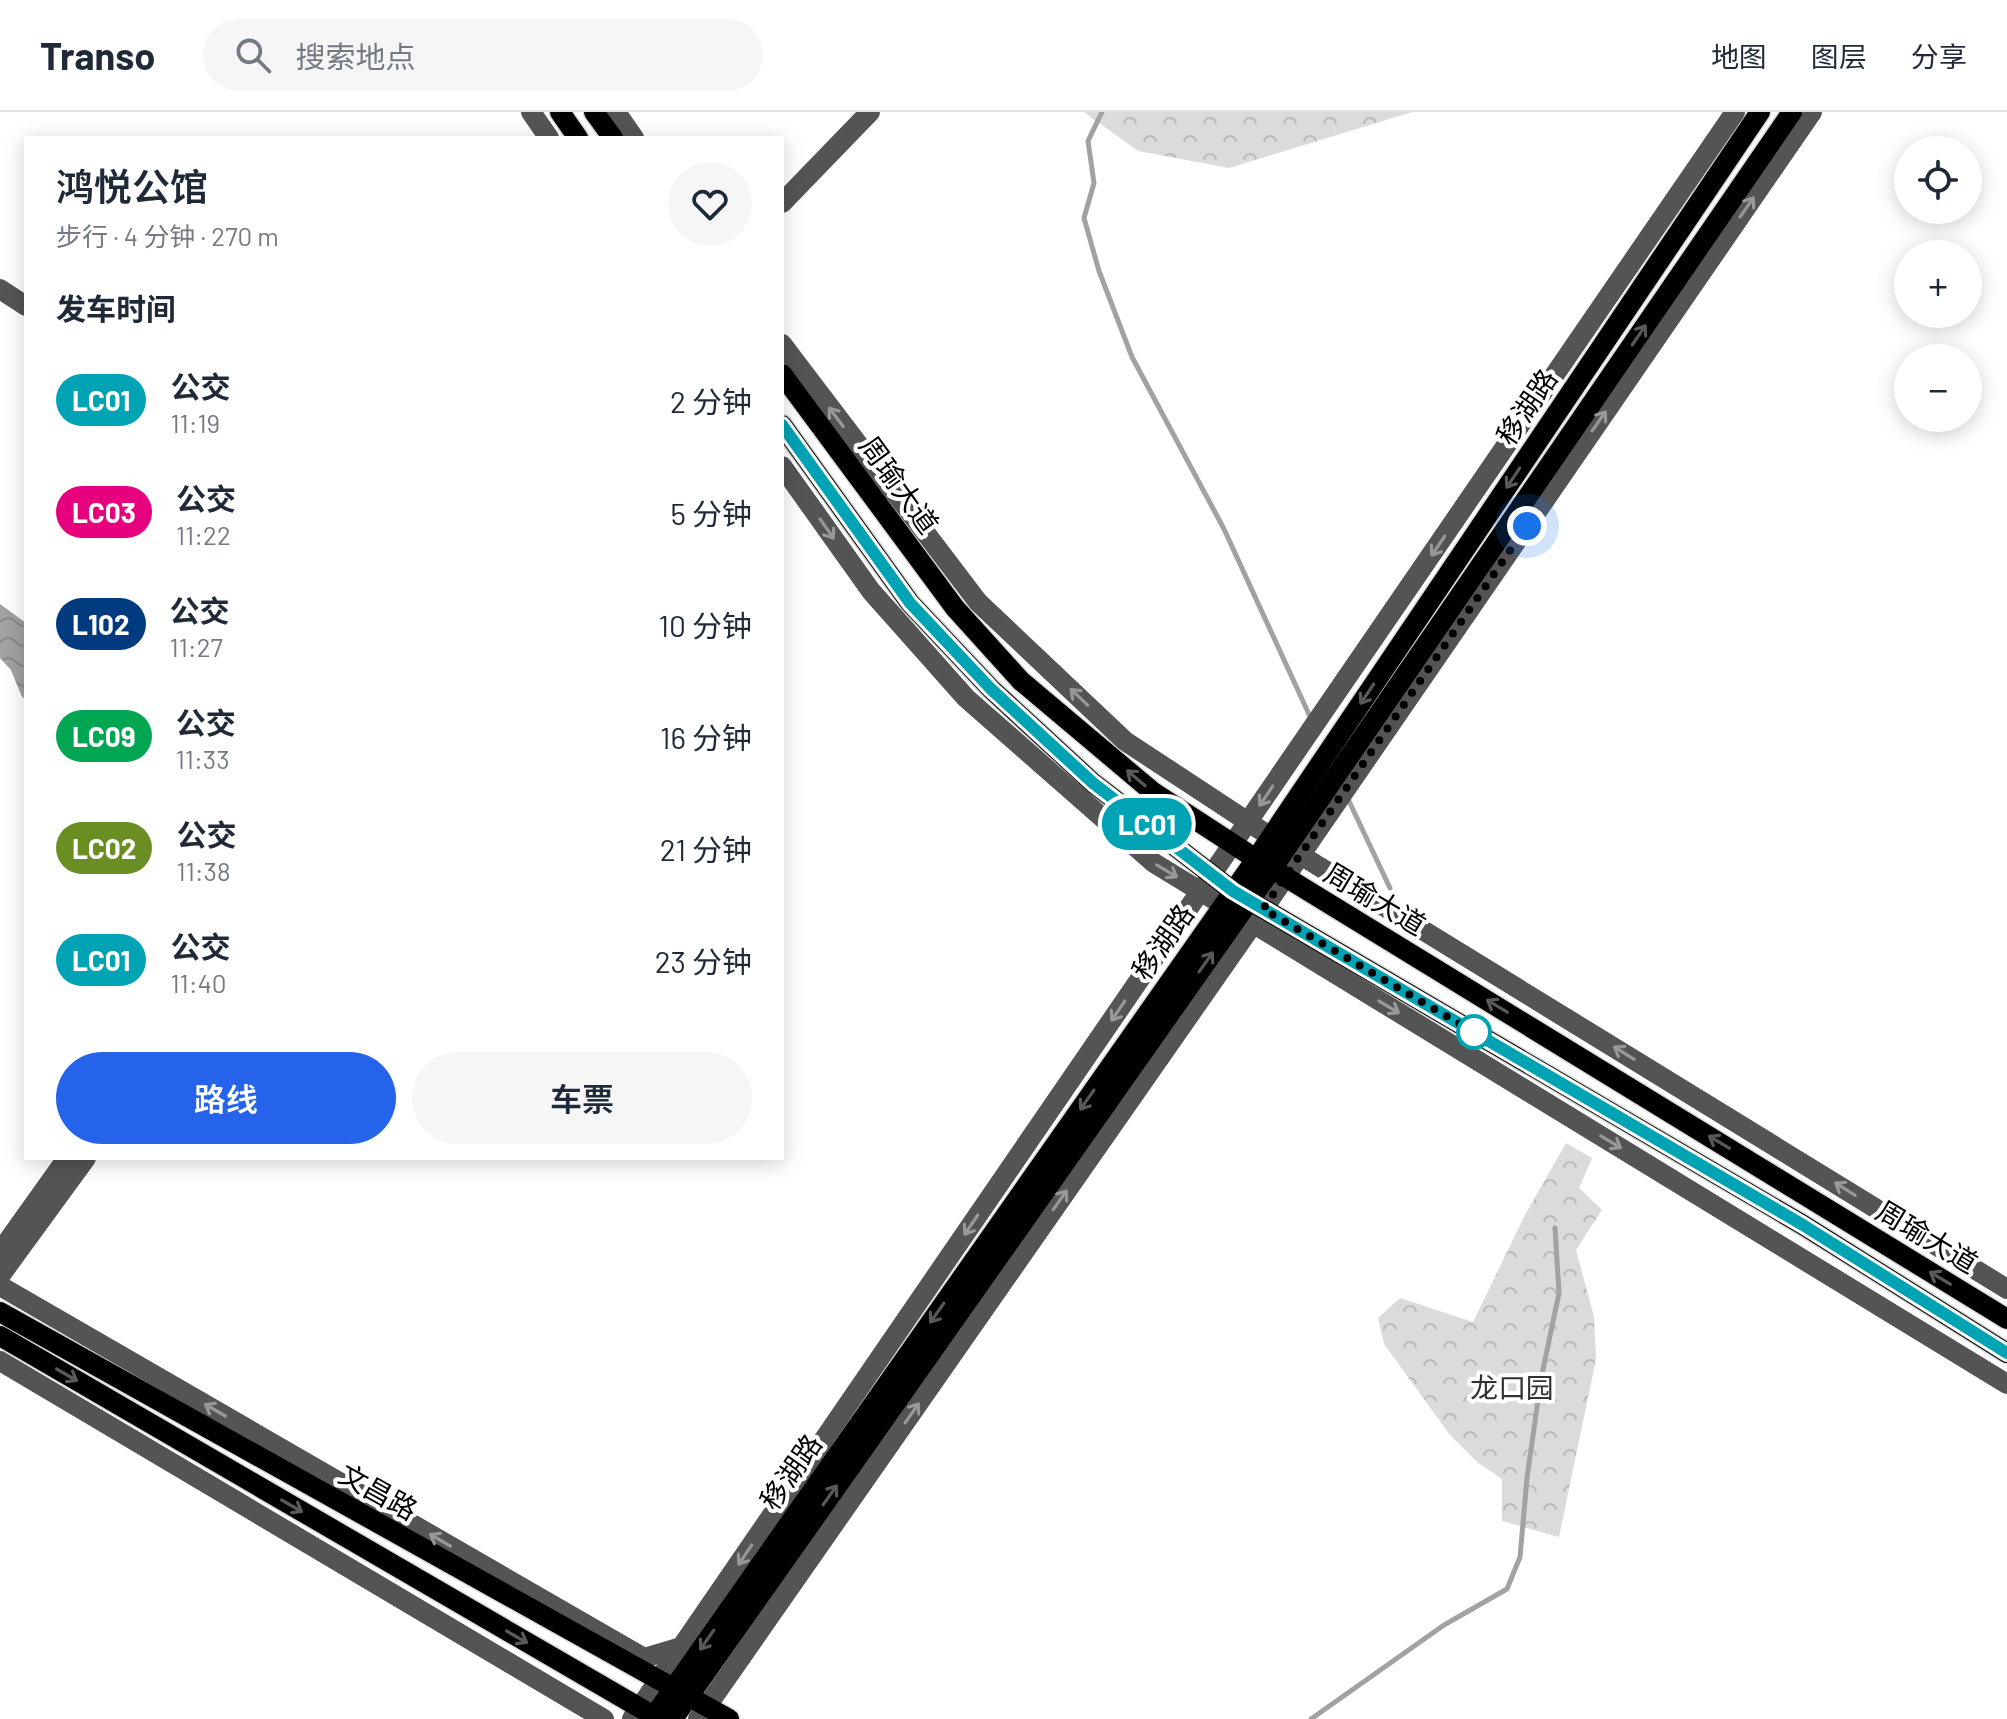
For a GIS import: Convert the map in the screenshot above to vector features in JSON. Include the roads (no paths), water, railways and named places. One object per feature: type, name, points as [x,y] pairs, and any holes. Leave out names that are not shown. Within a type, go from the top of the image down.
[{"type":"main road","points":[[560,112],[577,136]]},
{"type":"main road","points":[[594,112],[612,136]]},
{"type":"main road","name":"移湖路","points":[[1336,773],[1760,112]]},
{"type":"main road","name":"移湖路","points":[[651,1717],[1244,907],[1792,112]]},
{"type":"main road","name":"周瑜大道","points":[[784,377],[955,608],[1021,681],[1153,792],[1271,868],[2007,1319]]},
{"type":"main road","name":"周瑜大道","points":[[784,428],[910,603],[991,689],[1206,883],[1803,1225],[2007,1353]]},
{"type":"main road","name":"文昌路","points":[[0,1312],[673,1689],[702,1713],[729,1719]]},
{"type":"main road","name":"文昌路","points":[[0,1336],[651,1717]]},
{"type":"street","points":[[531,112],[548,136]]},
{"type":"street","points":[[616,112],[633,136]]},
{"type":"street","points":[[784,184],[853,112]]},
{"type":"street","points":[[784,201],[870,112]]},
{"type":"street","name":"移湖路","points":[[673,1689],[681,1647],[1735,112]]},
{"type":"street","name":"移湖路","points":[[702,1713],[1336,773],[1812,112]]},
{"type":"street","points":[[0,289],[24,305]]},
{"type":"street","points":[[784,347],[978,602],[1125,741],[1248,822],[2007,1289]]},
{"type":"street","points":[[784,469],[871,591],[966,698],[1154,863],[1206,883]]},
{"type":"street","points":[[1244,907],[2007,1384]]},
{"type":"street","points":[[0,1252],[66,1160]]},
{"type":"street","points":[[0,1276],[85,1160]]},
{"type":"street","points":[[0,1286],[644,1658],[681,1647]]},
{"type":"street","points":[[0,1361],[604,1719]]},
{"type":"water","points":[[0,604],[24,622],[24,698],[11,670],[0,658]]},
{"type":"waterway","points":[[1102,112],[1088,141],[1094,183],[1084,218],[1099,271],[1132,357],[1224,529],[1312,721]]},
{"type":"waterway","points":[[1348,799],[1390,888]]},
{"type":"waterway","points":[[1311,1719],[1444,1625],[1507,1589],[1520,1557],[1541,1379],[1559,1293],[1555,1228]]},
{"type":"park label","name":"龙口园","points":[[1512,1388]]}]
